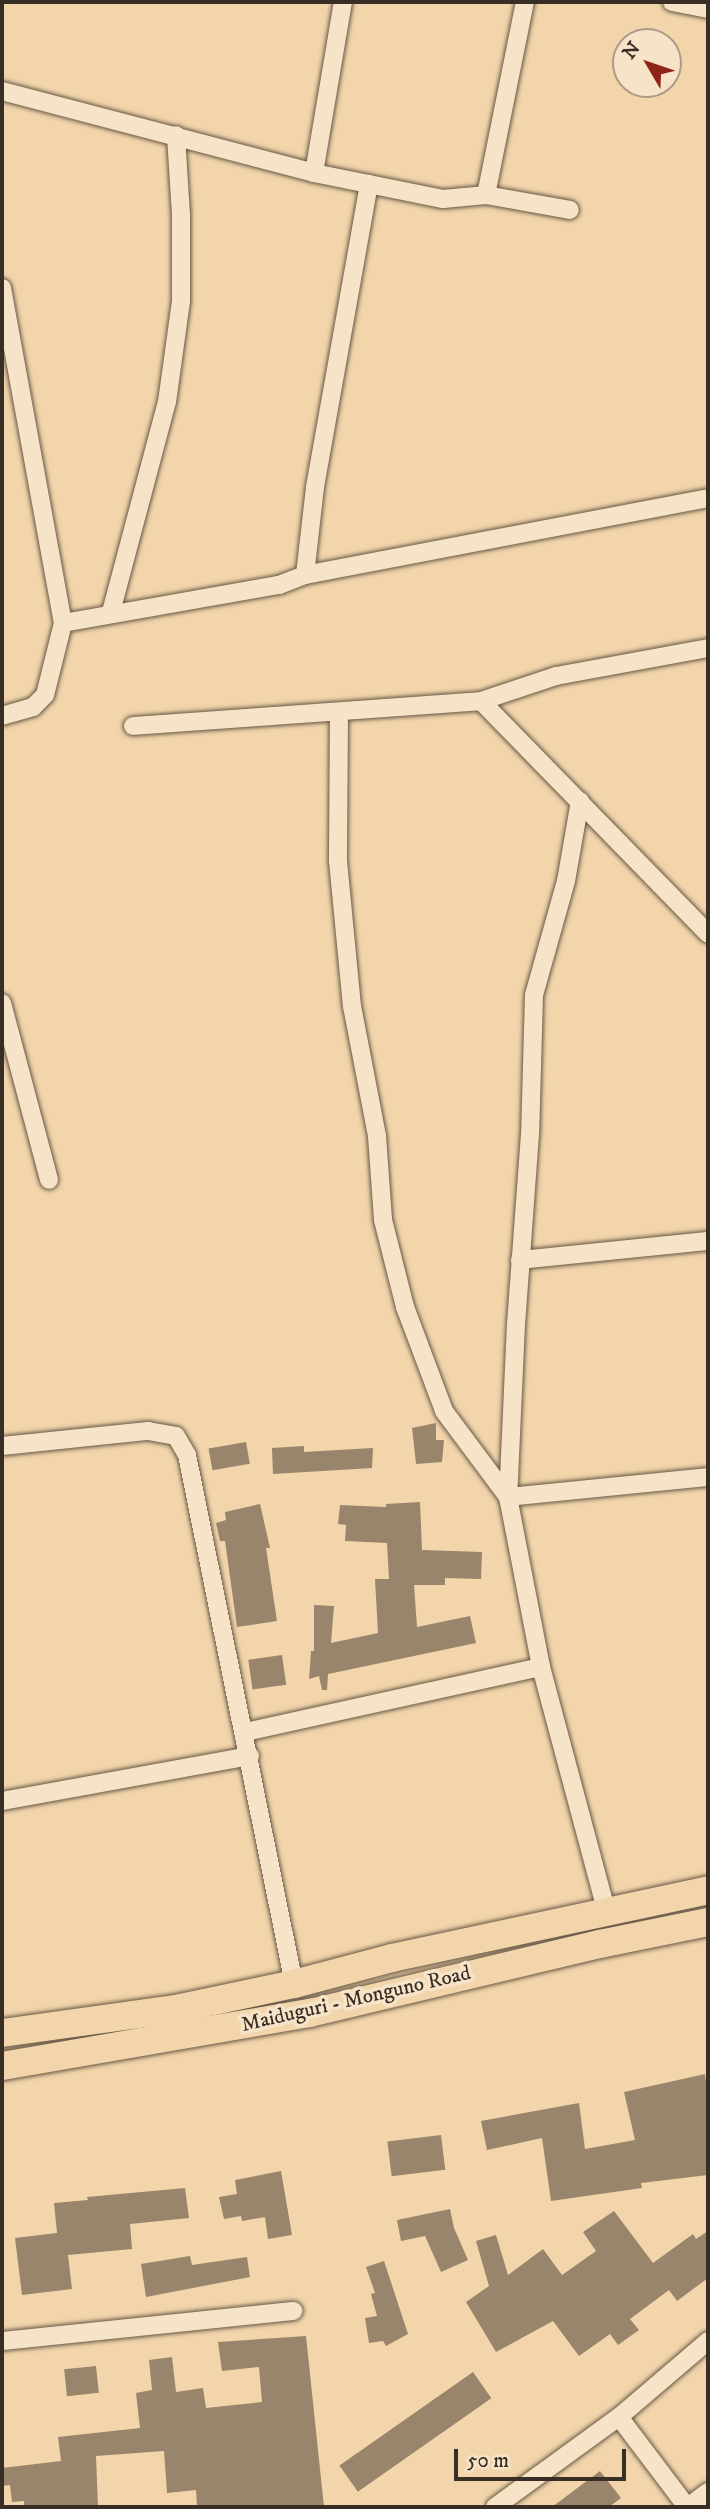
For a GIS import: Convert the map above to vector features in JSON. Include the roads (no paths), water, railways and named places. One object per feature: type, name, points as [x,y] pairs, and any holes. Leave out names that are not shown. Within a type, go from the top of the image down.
[{"type":"main road","name":"Maiduguri - Monguno Road","points":[[2,2033],[176,2009],[294,1984],[392,1958],[607,1914],[708,1890]]},
{"type":"main road","name":"Maiduguri - Monguno Road","points":[[2,2066],[310,2013],[600,1944],[708,1922]]},
{"type":"street","points":[[314,173],[342,2]]},
{"type":"street","points":[[486,195],[525,2]]},
{"type":"street","points":[[672,2],[708,9]]},
{"type":"street","points":[[2,91],[314,173],[443,199],[486,195],[570,210]]},
{"type":"street","points":[[111,612],[167,402],[181,301],[181,215],[176,135]]},
{"type":"street","points":[[305,575],[315,487],[369,184]]},
{"type":"street","points":[[2,288],[62,623],[45,695],[33,707],[2,716]]},
{"type":"street","points":[[62,623],[111,612],[279,585],[305,575],[708,498]]},
{"type":"street","points":[[133,726],[481,701],[556,676],[708,648]]},
{"type":"street","points":[[481,701],[708,934]]},
{"type":"street","points":[[339,712],[338,861],[352,1006],[377,1136],[383,1220],[405,1307],[444,1411],[508,1497]]},
{"type":"street","points":[[580,801],[566,881],[534,995],[530,1133],[520,1260],[508,1497],[541,1667],[607,1914]]},
{"type":"street","points":[[2,1003],[49,1180]]},
{"type":"street","points":[[520,1260],[708,1241]]},
{"type":"street","points":[[2,1446],[148,1431],[176,1436],[187,1455],[294,1984]]},
{"type":"street","points":[[508,1497],[708,1477]]},
{"type":"street","points":[[245,1732],[541,1667]]},
{"type":"street","points":[[2,1801],[250,1756]]},
{"type":"street","points":[[2,2341],[293,2311]]},
{"type":"street","points":[[495,2507],[619,2417],[708,2341]]},
{"type":"street","points":[[619,2417],[688,2507],[708,2492]]}]
